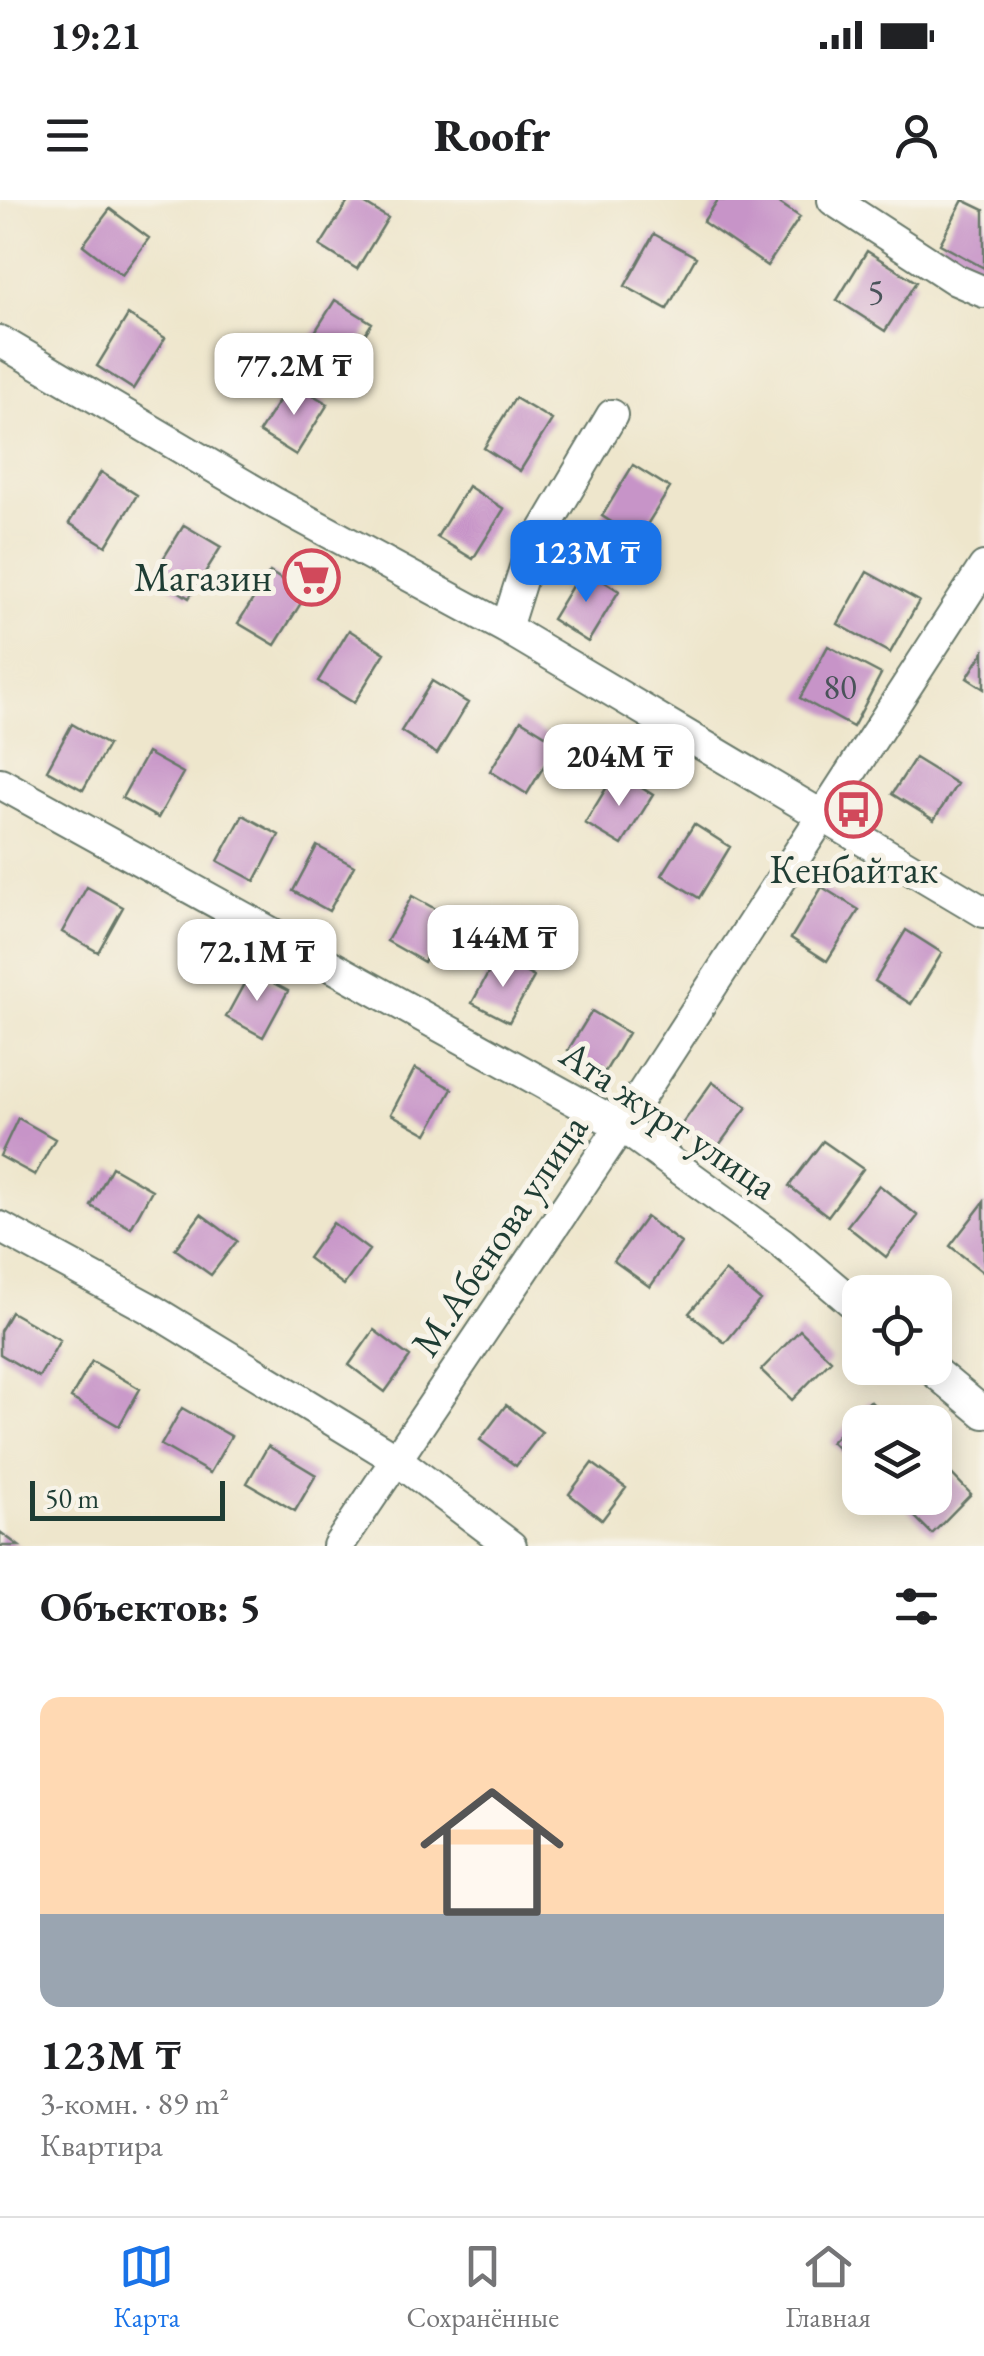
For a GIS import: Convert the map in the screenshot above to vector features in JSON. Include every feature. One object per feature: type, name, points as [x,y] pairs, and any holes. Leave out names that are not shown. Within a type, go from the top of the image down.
[{"type":"street","points":[[833,200],[984,292]]},
{"type":"street","points":[[0,342],[273,502],[506,628],[984,912]]},
{"type":"street","points":[[506,628],[529,555],[612,416]]},
{"type":"street","name":"М.Абенова улица","points":[[338,1546],[622,1126],[984,567]]},
{"type":"street","name":"Ата журт улица","points":[[0,783],[622,1126],[782,1243],[842,1294]]},
{"type":"street","points":[[0,1228],[149,1308],[396,1460],[511,1546]]},
{"type":"street","points":[[950,1385],[984,1413]]},
{"type":"building","points":[[349,200],[359,200],[388,218],[357,269],[320,246]]},
{"type":"building","points":[[718,200],[775,200],[800,217],[767,266],[703,222]]},
{"type":"building","points":[[963,200],[984,210],[984,268],[940,244]]},
{"type":"building","points":[[110,209],[149,238],[122,275],[83,245]]},
{"type":"building","points":[[654,234],[696,257],[667,309],[625,286]]},
{"type":"building","points":[[867,251],[916,282],[885,331],[837,300]]},
{"type":"building","points":[[335,300],[372,323],[340,374],[303,351]]},
{"type":"building","points":[[128,315],[165,338],[133,389],[97,366]]},
{"type":"building","points":[[291,382],[328,404],[296,455],[259,432]]},
{"type":"building","points":[[515,398],[552,420],[520,471],[484,448]]},
{"type":"building","points":[[633,465],[670,488],[638,539],[602,516]]},
{"type":"building","points":[[101,472],[137,495],[106,546],[69,523]]},
{"type":"building","points":[[468,486],[504,509],[473,559],[437,537]]},
{"type":"building","points":[[184,525],[221,547],[189,598],[153,575]]},
{"type":"building","points":[[583,568],[619,591],[588,642],[552,619]]},
{"type":"building","points":[[270,572],[306,595],[275,645],[238,623]]},
{"type":"building","points":[[867,572],[919,601],[890,653],[838,624]]},
{"type":"building","points":[[349,630],[385,653],[354,703],[318,681]]},
{"type":"building","points":[[828,646],[881,674],[853,727],[800,698]]},
{"type":"building","points":[[984,651],[984,689],[967,678]]},
{"type":"building","points":[[432,681],[468,703],[437,754],[401,731]]},
{"type":"building","points":[[521,720],[558,743],[527,794],[490,771]]},
{"type":"building","points":[[72,724],[108,745],[83,790],[47,770]]},
{"type":"building","points":[[147,753],[183,773],[158,818],[122,798]]},
{"type":"building","points":[[915,758],[957,784],[934,820],[892,794]]},
{"type":"building","points":[[616,772],[653,795],[622,845],[585,823]]},
{"type":"building","points":[[243,815],[279,835],[255,881],[218,861]]},
{"type":"building","points":[[694,824],[730,847],[699,898],[662,875]]},
{"type":"building","points":[[317,846],[354,866],[329,911],[293,891]]},
{"type":"building","points":[[87,887],[123,907],[98,952],[62,932]]},
{"type":"building","points":[[822,887],[859,910],[827,961],[791,938]]},
{"type":"building","points":[[412,896],[448,916],[424,962],[387,941]]},
{"type":"building","points":[[906,930],[942,953],[911,1004],[875,981]]},
{"type":"building","points":[[497,957],[534,977],[509,1022],[472,1003]]},
{"type":"building","points":[[251,971],[288,991],[263,1037],[226,1017]]},
{"type":"building","points":[[592,1011],[628,1033],[605,1072],[568,1050]]},
{"type":"building","points":[[415,1068],[452,1089],[427,1134],[391,1114]]},
{"type":"building","points":[[712,1082],[747,1107],[714,1152],[680,1127]]},
{"type":"building","points":[[18,1118],[55,1139],[35,1175],[0,1156]]},
{"type":"building","points":[[823,1141],[863,1169],[828,1216],[789,1186]]},
{"type":"building","points":[[112,1167],[152,1190],[131,1228],[91,1206]]},
{"type":"building","points":[[879,1185],[918,1216],[886,1257],[847,1226]]},
{"type":"building","points":[[984,1202],[984,1273],[950,1246]]},
{"type":"building","points":[[201,1214],[237,1241],[211,1275],[175,1249]]},
{"type":"building","points":[[646,1217],[681,1243],[650,1287],[614,1261]]},
{"type":"building","points":[[333,1223],[369,1250],[344,1285],[308,1258]]},
{"type":"building","points":[[725,1271],[760,1300],[725,1343],[689,1313]]},
{"type":"building","points":[[11,1312],[60,1340],[39,1377],[0,1354],[0,1331]]},
{"type":"building","points":[[374,1330],[410,1357],[385,1392],[349,1365]]},
{"type":"building","points":[[800,1330],[831,1360],[792,1400],[761,1370]]},
{"type":"building","points":[[92,1361],[140,1389],[119,1426],[71,1398]]},
{"type":"building","points":[[506,1405],[542,1432],[516,1466],[480,1440]]},
{"type":"building","points":[[182,1408],[231,1436],[210,1473],[161,1445]]},
{"type":"building","points":[[842,1430],[842,1453],[831,1442]]},
{"type":"building","points":[[268,1446],[316,1475],[295,1511],[247,1483]]},
{"type":"building","points":[[592,1463],[626,1488],[602,1520],[569,1494]]},
{"type":"building","points":[[952,1474],[971,1494],[952,1513]]},
{"type":"building","points":[[913,1515],[951,1515],[932,1534]]},
{"type":"building","points":[[0,1532],[19,1546],[0,1546]]},
{"type":"place","name":"Магазин","points":[[311,577]]},
{"type":"place","name":"Кенбайтак","points":[[854,810]]}]
